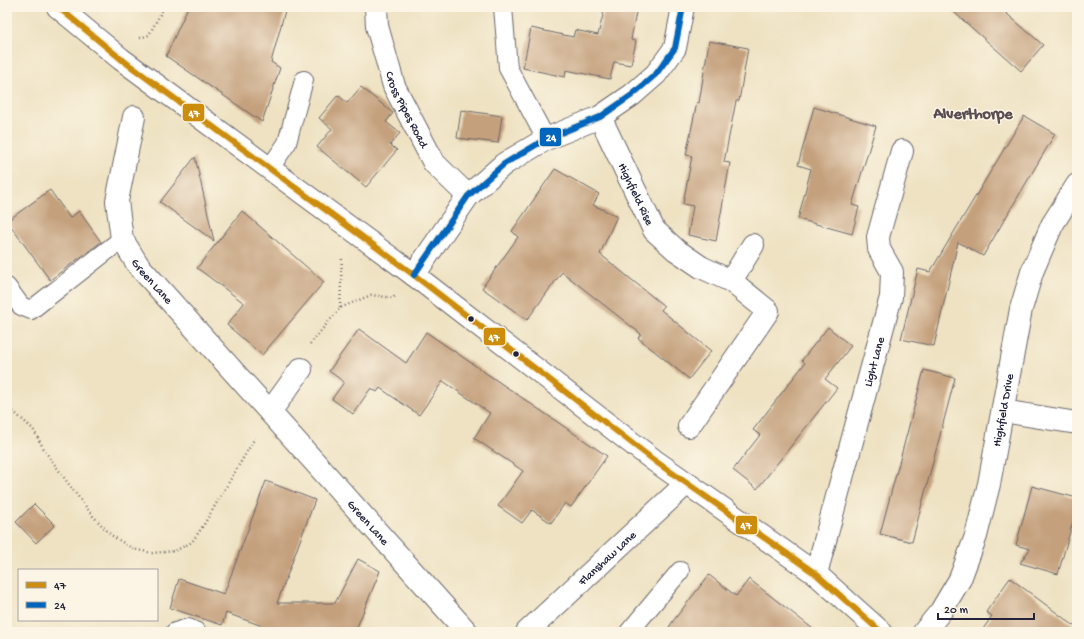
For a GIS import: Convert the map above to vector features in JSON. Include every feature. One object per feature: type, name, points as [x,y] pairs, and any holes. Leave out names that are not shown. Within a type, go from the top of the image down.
[{"type":"street","points":[[58,7],[121,59],[414,275],[648,456],[816,574],[881,632]]},
{"type":"street","name":"Cross Pipes Road","points":[[376,7],[377,26],[394,86],[434,162],[468,196]]},
{"type":"street","points":[[414,275],[468,196],[504,164],[546,139],[600,117],[632,95],[656,74],[675,48],[682,7]]},
{"type":"street","name":"Green Lane","points":[[134,117],[117,201],[122,239],[138,265],[467,632]]},
{"type":"street","name":"Highfield Rise","points":[[600,117],[654,230],[676,250],[701,267],[731,281],[768,311],[689,426]]},
{"type":"street","name":"Light Lane","points":[[816,574],[891,297],[892,272],[879,249],[878,236],[902,151]]},
{"type":"street","name":"Highfield Drive","points":[[924,632],[940,611],[960,579],[970,550],[989,484],[1021,310],[1032,272],[1052,225],[1077,185]]},
{"type":"street","points":[[731,281],[753,245]]},
{"type":"street","points":[[270,412],[301,368]]},
{"type":"street","points":[[1003,411],[1077,423]]},
{"type":"street","name":"Flanshaw Lane","points":[[527,632],[687,483]]},
{"type":"lane","points":[[502,7],[508,68],[546,139]]},
{"type":"lane","points":[[270,168],[287,143],[304,80]]},
{"type":"lane","points":[[7,287],[21,306],[31,310],[122,239]]},
{"type":"lane","points":[[629,632],[680,571]]},
{"type":"lane","points":[[175,632],[188,628],[197,632]]},
{"type":"path","points":[[134,40],[149,35],[164,7]]},
{"type":"path","points":[[301,368],[300,356],[340,308],[371,294],[393,298],[414,275]]},
{"type":"path","points":[[7,406],[33,429],[45,450],[70,486],[93,516],[111,535],[133,549],[152,553],[175,551],[192,542],[203,526],[270,412]]},
{"type":"building","points":[[188,7],[286,7],[271,62],[280,68],[262,122],[166,56]]},
{"type":"building","points":[[605,7],[637,7],[631,40],[636,41],[631,65],[614,62],[610,79],[566,70],[565,77],[523,68],[531,28],[573,37],[575,30],[598,35]]},
{"type":"building","points":[[948,7],[999,7],[1043,45],[1021,71]]},
{"type":"building","points":[[709,41],[748,48],[739,101],[736,101],[724,162],[730,163],[716,241],[688,235],[693,206],[683,204],[692,156],[686,155],[697,102],[699,103]]},
{"type":"building","points":[[361,87],[393,113],[386,122],[400,133],[390,145],[397,150],[366,187],[317,147],[332,129],[319,118],[338,95],[347,103]]},
{"type":"building","points":[[814,107],[876,126],[852,205],[859,207],[852,234],[798,219],[811,169],[798,165]]},
{"type":"building","points":[[461,110],[502,116],[498,143],[457,138]]},
{"type":"building","points":[[1024,116],[1055,134],[983,256],[958,242],[934,346],[901,339],[918,269],[930,272]]},
{"type":"building","points":[[195,157],[214,241],[160,202]]},
{"type":"building","points":[[555,169],[599,194],[593,205],[617,216],[600,254],[664,306],[661,310],[711,351],[689,379],[638,338],[641,334],[562,272],[527,320],[482,288],[518,237],[512,231]]},
{"type":"building","points":[[50,190],[70,218],[79,211],[101,242],[50,280],[7,221]]},
{"type":"building","points":[[242,211],[324,282],[262,355],[227,325],[244,303],[197,268]]},
{"type":"building","points":[[828,327],[851,346],[825,379],[837,388],[757,489],[733,470],[760,435],[753,430],[805,363],[802,360]]},
{"type":"building","points":[[359,329],[406,363],[426,332],[607,456],[571,507],[565,503],[551,523],[532,510],[522,523],[498,506],[523,471],[474,438],[490,413],[443,381],[419,415],[380,388],[377,392],[371,388],[353,414],[332,399],[344,382],[329,371]]},
{"type":"building","points":[[924,370],[955,378],[912,542],[880,534]]},
{"type":"building","points":[[266,481],[315,500],[277,603],[335,603],[358,559],[380,571],[355,632],[279,632],[226,613],[222,625],[170,608],[179,579],[224,594]]},
{"type":"building","points":[[1032,486],[1077,498],[1077,507],[1058,574],[1020,563],[1030,549],[1016,545]]},
{"type":"building","points":[[34,504],[55,525],[36,543],[16,522]]},
{"type":"building","points":[[709,575],[736,596],[749,579],[817,632],[666,632]]},
{"type":"building","points":[[1010,578],[1077,628],[1077,632],[981,632],[992,616],[986,612]]},
{"type":"transit line","name":"47","points":[[58,7],[121,59],[414,275],[655,461],[816,574],[881,632]]},
{"type":"transit line","name":"24","points":[[414,275],[468,196],[504,164],[546,139],[600,117],[632,95],[656,74],[675,48],[683,7]]},
{"type":"district","name":"Alverthorpe","points":[[973,112]]}]
